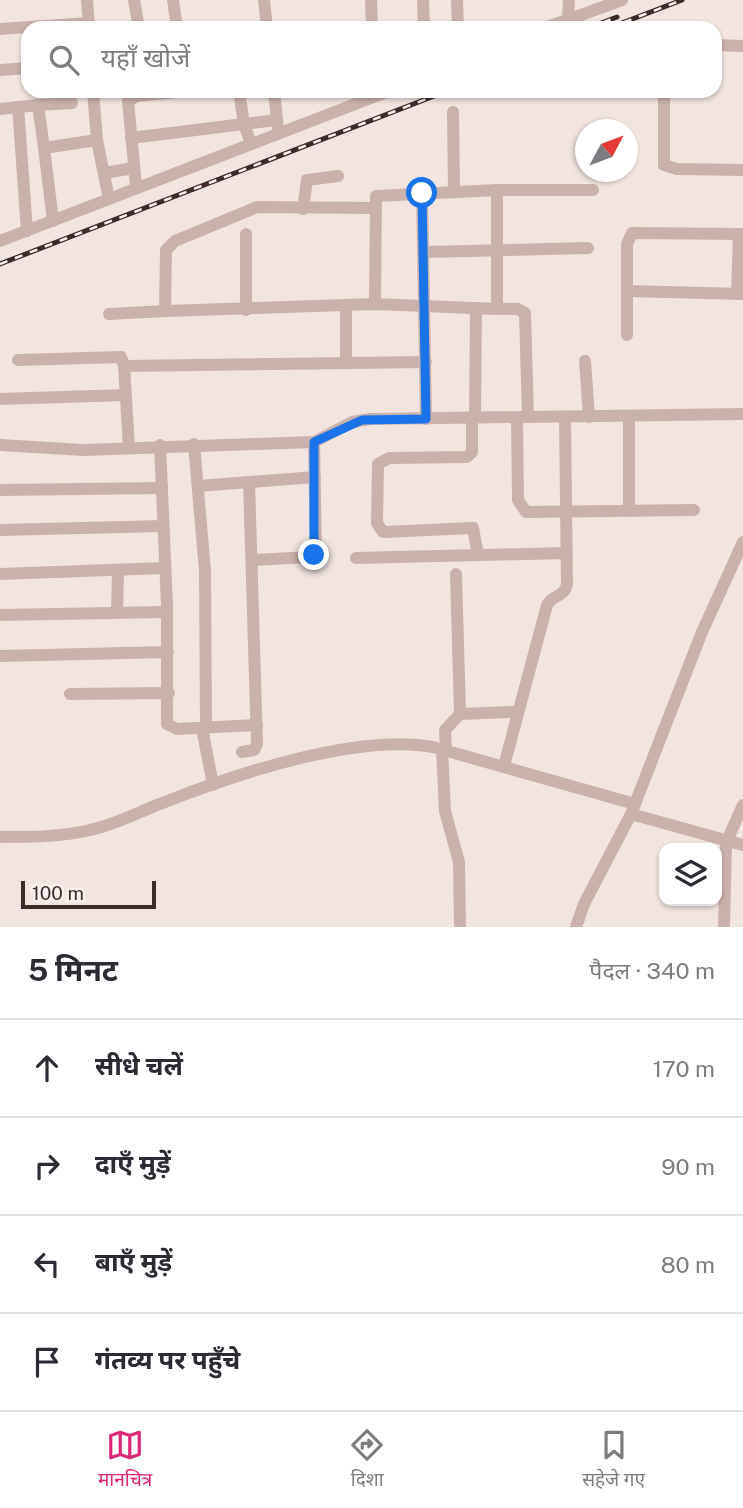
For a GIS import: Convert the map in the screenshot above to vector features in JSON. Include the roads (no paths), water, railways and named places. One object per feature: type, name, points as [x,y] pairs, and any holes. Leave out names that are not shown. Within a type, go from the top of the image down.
[{"type":"street","points":[[87,0],[89,21]]},
{"type":"street","points":[[134,0],[138,21]]},
{"type":"street","points":[[173,0],[176,21]]},
{"type":"street","points":[[264,0],[266,21]]},
{"type":"street","points":[[371,0],[372,21]]},
{"type":"street","points":[[423,0],[424,21]]},
{"type":"street","points":[[457,0],[458,21]]},
{"type":"street","points":[[568,19],[569,0]]},
{"type":"street","points":[[563,21],[622,0]]},
{"type":"street","points":[[0,29],[21,28]]},
{"type":"street","points":[[722,45],[743,46]]},
{"type":"street","points":[[0,70],[21,68]]},
{"type":"street","points":[[94,98],[97,140],[109,199]]},
{"type":"street","points":[[130,98],[127,105],[136,186]]},
{"type":"street","points":[[240,98],[244,124],[251,144]]},
{"type":"street","points":[[275,98],[278,135]]},
{"type":"street","points":[[0,241],[368,98]]},
{"type":"street","points":[[664,98],[661,154],[664,165],[677,169],[743,170]]},
{"type":"street","points":[[0,108],[72,103]]},
{"type":"street","points":[[38,105],[52,221]]},
{"type":"street","points":[[18,107],[27,231]]},
{"type":"street","points":[[453,112],[454,192]]},
{"type":"street","points":[[131,138],[277,120]]},
{"type":"street","points":[[44,148],[97,140]]},
{"type":"street","points":[[104,173],[134,168]]},
{"type":"street","points":[[303,209],[307,180],[338,176]]},
{"type":"street","points":[[497,190],[498,309]]},
{"type":"street","points":[[375,304],[377,195],[497,190],[593,190]]},
{"type":"street","points":[[422,193],[426,419]]},
{"type":"street","points":[[165,311],[166,250],[172,243],[257,207],[375,208]]},
{"type":"street","points":[[627,335],[627,244],[632,233],[741,234],[740,294],[628,291]]},
{"type":"street","points":[[246,234],[246,310]]},
{"type":"street","points":[[424,252],[497,248],[588,248]]},
{"type":"street","points":[[109,314],[375,304],[518,309],[525,313],[519,505],[526,512],[694,510]]},
{"type":"street","points":[[346,306],[346,362]]},
{"type":"street","points":[[476,308],[472,452],[467,457],[389,458],[381,461],[377,523],[383,532],[473,528],[478,555]]},
{"type":"street","points":[[18,360],[121,357],[124,366],[129,448]]},
{"type":"street","points":[[124,366],[426,362]]},
{"type":"street","points":[[585,362],[589,416]]},
{"type":"street","points":[[0,399],[125,395]]},
{"type":"street","points":[[0,445],[83,450],[160,445],[314,442],[362,420],[743,414]]},
{"type":"street","points":[[629,416],[629,511]]},
{"type":"street","points":[[504,766],[547,605],[566,589],[565,417]]},
{"type":"street","points":[[252,560],[314,555],[314,442]]},
{"type":"street","points":[[194,444],[205,571],[204,728],[213,785]]},
{"type":"street","points":[[160,445],[167,612],[168,727],[257,725]]},
{"type":"street","points":[[198,486],[314,477]]},
{"type":"street","points":[[242,752],[256,748],[257,725],[249,482]]},
{"type":"street","points":[[0,490],[162,488]]},
{"type":"street","points":[[0,530],[163,526]]},
{"type":"street","points":[[576,927],[584,904],[633,809],[702,632],[737,573],[743,542]]},
{"type":"street","points":[[356,558],[567,553]]},
{"type":"street","points":[[0,574],[165,568]]},
{"type":"street","points":[[117,613],[118,570]]},
{"type":"street","points":[[456,574],[460,714]]},
{"type":"street","points":[[0,615],[167,612]]},
{"type":"street","points":[[0,656],[168,652]]},
{"type":"street","points":[[70,694],[169,693]]},
{"type":"street","points":[[460,927],[459,862],[445,811],[445,730],[460,714],[513,712]]},
{"type":"street","points":[[0,837],[40,837],[91,830],[213,785],[357,746],[417,744],[504,766],[726,843],[743,845]]},
{"type":"street","points":[[724,927],[726,843],[743,805]]},
{"type":"railway","points":[[627,21],[682,0]]},
{"type":"railway","points":[[606,21],[617,17]]},
{"type":"railway","points":[[0,264],[429,98]]}]
